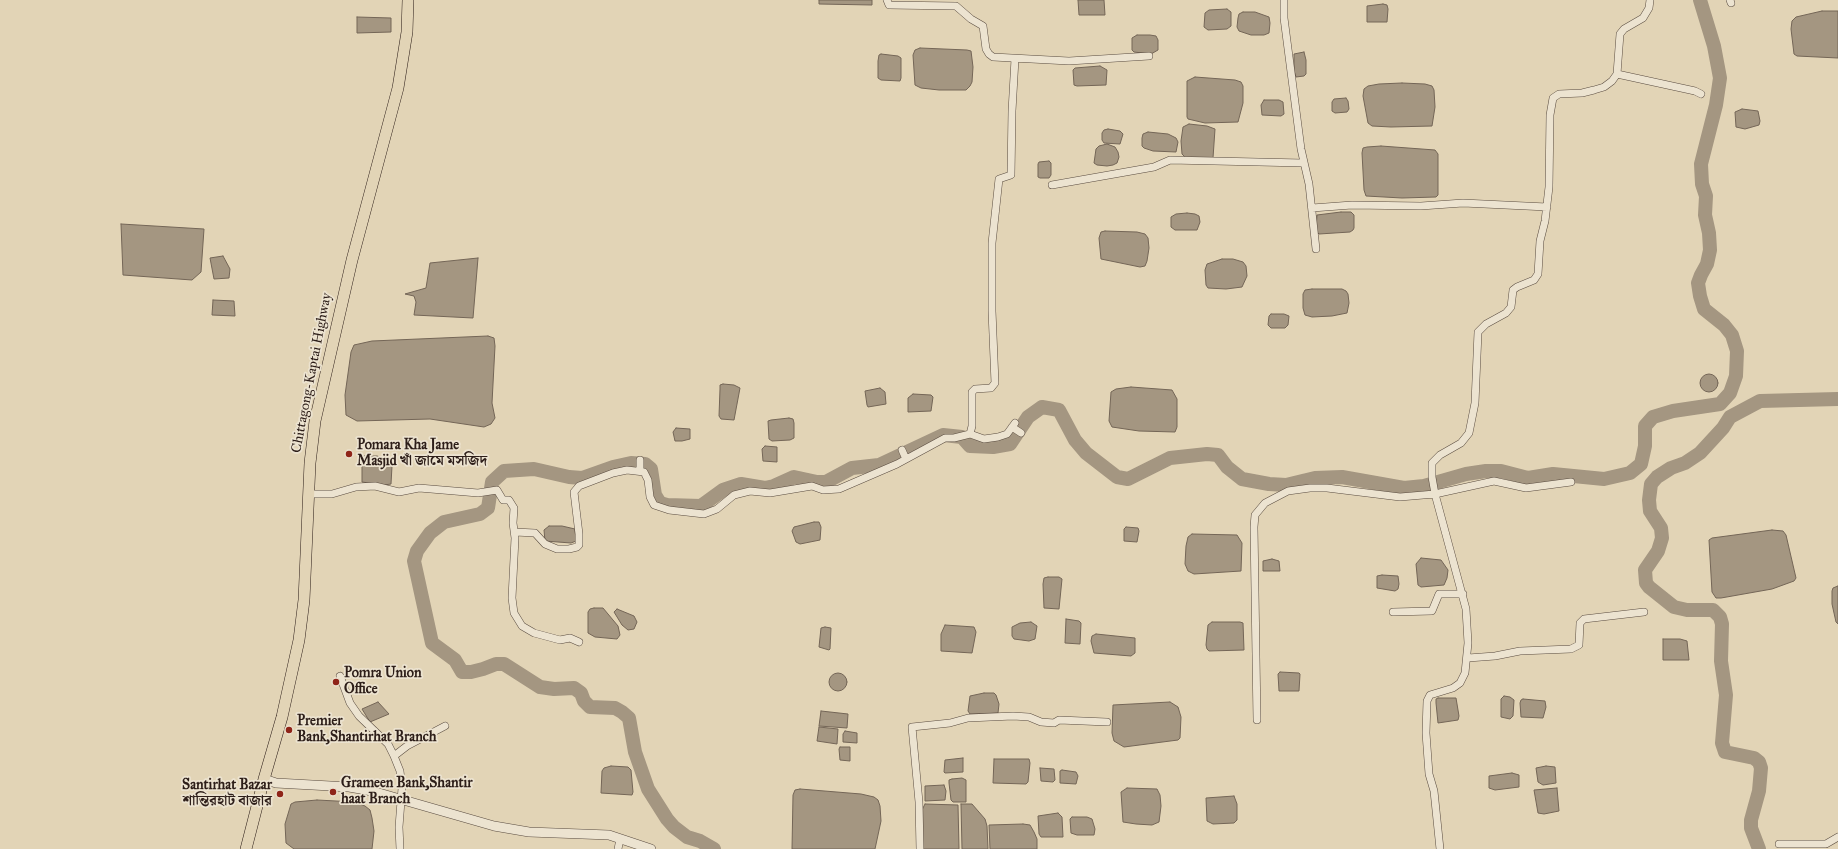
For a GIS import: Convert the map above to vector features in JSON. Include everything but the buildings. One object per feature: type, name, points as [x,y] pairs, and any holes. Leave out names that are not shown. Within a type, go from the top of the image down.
[{"type":"main road","name":"Chittagong-Kaptai Highway","points":[[246,849],[282,716],[299,640],[304,600],[308,494],[312,441],[317,410],[352,260],[398,88],[407,32],[408,0]]},
{"type":"street","points":[[887,0],[889,5],[956,6],[971,19],[983,26],[984,42],[989,54],[993,57],[1069,61],[1149,56]]},
{"type":"street","points":[[1284,0],[1284,18],[1303,163],[1309,184],[1316,250]]},
{"type":"street","points":[[1440,849],[1434,791],[1429,774],[1426,733],[1427,702],[1430,695],[1452,688],[1460,683],[1465,673],[1468,658],[1466,609],[1435,492],[1431,468],[1434,459],[1466,439],[1471,428],[1475,403],[1478,332],[1486,324],[1506,313],[1511,307],[1513,290],[1534,280],[1538,274],[1540,241],[1547,207],[1550,115],[1553,98],[1559,94],[1582,93],[1604,87],[1612,82],[1617,74],[1620,34],[1624,29],[1643,18],[1649,8],[1650,0]]},
{"type":"street","points":[[970,434],[972,426],[972,392],[975,389],[991,388],[995,383],[992,311],[992,243],[999,179],[1011,176],[1012,111],[1015,59]]},
{"type":"street","points":[[1617,74],[1695,90],[1701,94]]},
{"type":"street","points":[[1052,185],[1154,167],[1170,160],[1303,163]]},
{"type":"street","points":[[1312,208],[1352,205],[1421,206],[1463,204],[1547,207]]},
{"type":"street","points":[[515,532],[535,533],[545,544],[557,549],[577,547],[579,545],[579,534],[574,492],[579,486],[613,473],[640,466],[647,476],[650,497],[654,505],[669,510],[704,514],[717,508],[734,495],[750,491],[770,493],[812,486],[823,490],[839,489],[904,455],[945,438],[962,437],[970,434],[984,439],[998,437],[1007,434],[1014,426],[1021,433]]},
{"type":"street","points":[[1257,720],[1255,515],[1265,503],[1288,491],[1310,488],[1327,488],[1400,497],[1435,492],[1494,480],[1526,488],[1571,482]]},
{"type":"street","points":[[308,494],[332,494],[356,487],[375,486],[399,492],[423,488],[482,493],[497,490],[503,500],[509,500],[514,508],[513,523],[515,532],[512,598],[514,613],[522,626],[534,633],[560,640],[570,638],[579,642]]},
{"type":"street","points":[[1393,612],[1432,610],[1439,594],[1463,594]]},
{"type":"street","points":[[1468,658],[1495,656],[1520,651],[1571,649],[1579,645],[1580,623],[1584,619],[1644,612]]},
{"type":"street","points":[[340,676],[350,703],[388,744],[400,771],[402,799],[399,827],[400,849]]},
{"type":"street","points":[[920,849],[919,802],[912,727],[950,724],[968,718],[1013,716],[1029,717],[1041,722],[1054,723],[1059,720],[1107,722]]},
{"type":"street","points":[[394,756],[407,746],[445,726]]},
{"type":"street","points":[[264,779],[282,784],[349,787],[402,799],[512,830],[550,834],[609,835],[651,849]]},
{"type":"street","points":[[1779,844],[1826,844],[1838,837]]},
{"type":"street","points":[[618,849],[620,839]]},
{"type":"shaded area","points":[[819,0],[872,0],[872,5],[819,4]]},
{"type":"shaded area","points":[[1078,0],[1104,0],[1105,15],[1079,15]]},
{"type":"shaded area","points":[[1387,5],[1388,9],[1387,22],[1367,22],[1367,6]]},
{"type":"shaded area","points":[[1227,9],[1231,12],[1231,26],[1227,29],[1208,30],[1204,27],[1205,13],[1209,10]]},
{"type":"shaded area","points":[[1822,11],[1838,11],[1838,58],[1797,56],[1794,54],[1791,29],[1792,21],[1796,17]]},
{"type":"shaded area","points":[[1243,12],[1255,12],[1269,17],[1269,33],[1264,35],[1251,35],[1239,31],[1237,27],[1238,18],[1239,14]]},
{"type":"shaded area","points":[[357,17],[391,18],[391,32],[357,33]]},
{"type":"shaded area","points":[[1137,35],[1156,36],[1158,40],[1158,50],[1151,54],[1134,52],[1132,50],[1132,38]]},
{"type":"shaded area","points":[[920,48],[971,51],[973,67],[972,82],[970,86],[966,90],[939,90],[921,88],[915,85],[913,55],[915,50]]},
{"type":"shaded area","points":[[1304,52],[1306,60],[1306,74],[1304,76],[1296,77],[1294,71],[1294,54]]},
{"type":"shaded area","points":[[879,55],[898,56],[901,58],[900,81],[881,80],[878,78],[878,61]]},
{"type":"shaded area","points":[[1100,66],[1107,70],[1106,85],[1074,85],[1073,70],[1075,68]]},
{"type":"shaded area","points":[[1195,77],[1235,80],[1241,82],[1243,86],[1243,103],[1238,122],[1205,123],[1188,119],[1187,81]]},
{"type":"shaded area","points":[[1379,84],[1425,84],[1432,86],[1434,90],[1435,107],[1432,126],[1391,127],[1372,126],[1368,123],[1363,96],[1364,89],[1368,86]]},
{"type":"shaded area","points":[[1346,98],[1349,109],[1347,112],[1335,113],[1332,111],[1332,102],[1334,99]]},
{"type":"shaded area","points":[[1264,100],[1279,100],[1283,102],[1284,114],[1281,116],[1262,115],[1261,105]]},
{"type":"shaded area","points":[[1742,109],[1758,111],[1760,121],[1759,125],[1745,129],[1736,127],[1735,112]]},
{"type":"shaded area","points":[[1189,124],[1207,126],[1215,129],[1213,158],[1186,158],[1182,154],[1181,141],[1183,127]]},
{"type":"shaded area","points":[[1108,129],[1120,131],[1123,134],[1120,144],[1104,143],[1102,140],[1102,133],[1104,130]]},
{"type":"shaded area","points":[[1148,132],[1168,134],[1176,138],[1178,142],[1176,152],[1153,151],[1144,148],[1142,146],[1143,134]]},
{"type":"shaded area","points":[[1107,144],[1115,147],[1118,152],[1119,157],[1117,163],[1107,166],[1097,165],[1094,163],[1096,149],[1099,146]]},
{"type":"shaded area","points":[[1381,146],[1435,150],[1438,154],[1438,195],[1436,197],[1402,198],[1366,196],[1364,190],[1363,148]]},
{"type":"shaded area","points":[[1049,161],[1051,163],[1051,175],[1049,178],[1038,177],[1039,162]]},
{"type":"shaded area","points":[[1351,212],[1354,215],[1353,230],[1350,232],[1319,234],[1316,231],[1317,215]]},
{"type":"shaded area","points":[[1187,213],[1199,216],[1200,222],[1197,230],[1175,230],[1171,227],[1171,217],[1176,214]]},
{"type":"shaded area","points":[[121,224],[204,229],[201,272],[192,280],[123,275]]},
{"type":"shaded area","points":[[1101,232],[1137,232],[1145,234],[1148,238],[1149,248],[1145,266],[1140,267],[1101,259],[1099,238]]},
{"type":"shaded area","points":[[223,256],[230,269],[229,278],[214,279],[210,258]]},
{"type":"shaded area","points":[[478,258],[473,318],[414,315],[416,302],[414,296],[405,294],[426,288],[430,263]]},
{"type":"shaded area","points":[[1222,259],[1233,259],[1243,262],[1246,266],[1247,276],[1242,287],[1226,289],[1208,288],[1206,285],[1205,270],[1207,264]]},
{"type":"shaded area","points":[[1342,289],[1346,291],[1348,294],[1349,303],[1347,313],[1332,316],[1312,317],[1305,315],[1303,308],[1303,294],[1305,290]]},
{"type":"shaded area","points":[[213,300],[234,301],[235,316],[212,315]]},
{"type":"shaded area","points":[[1271,314],[1284,314],[1289,316],[1288,325],[1285,328],[1271,328],[1268,325],[1269,316]]},
{"type":"shaded area","points":[[488,336],[494,338],[495,346],[492,403],[495,418],[491,424],[484,427],[430,419],[357,421],[346,415],[345,395],[351,352],[354,345],[372,341]]},
{"type":"shaded area","points":[[1709,374],[1715,377],[1718,383],[1715,389],[1709,392],[1703,389],[1700,383],[1703,377]]},
{"type":"shaded area","points":[[720,385],[734,385],[740,388],[734,420],[721,419],[719,416]]},
{"type":"shaded area","points":[[1131,387],[1172,390],[1177,399],[1177,427],[1175,432],[1139,431],[1112,427],[1109,421],[1111,392],[1116,389]]},
{"type":"shaded area","points":[[880,388],[885,392],[886,404],[868,407],[865,391]]},
{"type":"shaded area","points":[[913,394],[931,395],[933,397],[931,411],[908,412],[908,398]]},
{"type":"shaded area","points":[[789,418],[793,419],[794,423],[794,438],[790,440],[772,441],[769,439],[768,421]]},
{"type":"shaded area","points":[[676,428],[690,429],[690,439],[675,441],[673,432]]},
{"type":"shaded area","points":[[765,446],[777,447],[777,462],[763,461],[762,449]]},
{"type":"shaded area","points":[[364,456],[377,456],[390,460],[392,466],[391,484],[384,485],[362,482],[362,464]]},
{"type":"shaded area","points":[[819,522],[821,527],[820,540],[800,544],[796,542],[792,531],[794,527]]},
{"type":"shaded area","points":[[549,526],[562,526],[575,529],[576,541],[571,543],[545,541],[544,530]]},
{"type":"shaded area","points":[[1126,527],[1138,528],[1139,531],[1137,542],[1124,541],[1124,529]]},
{"type":"shaded area","points":[[1772,530],[1783,531],[1786,535],[1796,578],[1794,581],[1772,589],[1716,598],[1712,592],[1709,540],[1712,538]]},
{"type":"shaded area","points":[[1192,534],[1237,535],[1242,543],[1241,571],[1194,574],[1188,571],[1185,564],[1186,546],[1188,537]]},
{"type":"shaded area","points":[[1421,558],[1441,560],[1448,570],[1444,585],[1421,587],[1418,585],[1416,564]]},
{"type":"shaded area","points":[[1272,559],[1279,561],[1280,571],[1263,571],[1263,561]]},
{"type":"shaded area","points":[[1377,576],[1398,576],[1398,589],[1395,591],[1377,588]]},
{"type":"shaded area","points":[[1059,577],[1062,579],[1059,609],[1044,608],[1043,584],[1044,578]]},
{"type":"shaded area","points":[[1838,586],[1838,624],[1836,622],[1832,604],[1832,591],[1833,588]]},
{"type":"shaded area","points":[[603,608],[618,626],[620,635],[617,639],[595,637],[588,633],[588,612],[590,609]]},
{"type":"shaded area","points":[[617,609],[634,616],[637,622],[634,629],[628,630],[622,625],[614,612]]},
{"type":"shaded area","points":[[1066,619],[1079,621],[1081,623],[1080,644],[1065,643]]},
{"type":"shaded area","points":[[1031,622],[1037,626],[1035,639],[1029,641],[1014,639],[1012,636],[1012,627],[1020,623]]},
{"type":"shaded area","points":[[1212,622],[1243,623],[1244,650],[1209,651],[1206,645],[1208,625]]},
{"type":"shaded area","points":[[945,625],[974,627],[976,632],[972,653],[941,651],[941,634]]},
{"type":"shaded area","points":[[821,628],[831,628],[829,650],[819,647]]},
{"type":"shaded area","points":[[1096,634],[1135,638],[1135,653],[1131,656],[1094,653],[1091,641],[1092,636]]},
{"type":"shaded area","points":[[1663,639],[1680,639],[1687,641],[1689,660],[1663,660]]},
{"type":"shaded area","points":[[1280,672],[1300,674],[1299,691],[1279,691],[1278,674]]},
{"type":"shaded area","points":[[838,673],[844,676],[847,682],[844,688],[838,691],[832,688],[829,682],[832,676]]},
{"type":"shaded area","points":[[984,693],[994,693],[996,695],[999,704],[998,713],[970,714],[968,711],[970,696]]},
{"type":"shaded area","points":[[1504,696],[1510,697],[1514,700],[1513,716],[1510,719],[1501,717],[1501,699]]},
{"type":"shaded area","points":[[1456,698],[1459,716],[1458,720],[1438,723],[1436,699]]},
{"type":"shaded area","points":[[1523,699],[1545,701],[1546,707],[1543,718],[1521,717],[1520,703]]},
{"type":"shaded area","points":[[378,702],[389,714],[370,722],[362,709]]},
{"type":"shaded area","points":[[1170,702],[1178,707],[1181,717],[1180,738],[1178,740],[1124,747],[1114,741],[1112,733],[1113,705]]},
{"type":"shaded area","points":[[821,711],[848,714],[847,728],[819,726]]},
{"type":"shaded area","points":[[819,727],[838,729],[837,744],[817,741]]},
{"type":"shaded area","points":[[845,731],[857,733],[857,743],[843,742],[843,734]]},
{"type":"shaded area","points":[[840,747],[850,747],[850,761],[840,760]]},
{"type":"shaded area","points":[[963,758],[963,772],[944,772],[945,760]]},
{"type":"shaded area","points":[[994,759],[1029,759],[1028,782],[1026,784],[993,783]]},
{"type":"shaded area","points":[[611,766],[628,767],[631,770],[632,795],[601,793],[602,771],[604,768]]},
{"type":"shaded area","points":[[1546,766],[1555,767],[1556,783],[1543,785],[1538,782],[1536,768]]},
{"type":"shaded area","points":[[1040,768],[1054,769],[1055,780],[1053,782],[1041,781]]},
{"type":"shaded area","points":[[1060,771],[1076,772],[1078,776],[1076,784],[1060,783]]},
{"type":"shaded area","points":[[1512,773],[1519,775],[1519,787],[1495,790],[1489,788],[1489,776]]},
{"type":"shaded area","points":[[962,778],[966,780],[966,802],[953,802],[951,800],[949,780]]},
{"type":"shaded area","points":[[944,785],[946,791],[945,800],[925,801],[925,786]]},
{"type":"shaded area","points":[[1127,788],[1157,789],[1160,795],[1161,806],[1159,822],[1152,825],[1123,822],[1121,792]]},
{"type":"shaded area","points":[[1557,788],[1559,811],[1544,814],[1538,813],[1534,790]]},
{"type":"shaded area","points":[[800,789],[861,794],[874,797],[878,800],[881,821],[875,849],[792,849],[793,795],[795,790]]},
{"type":"shaded area","points":[[1234,796],[1237,804],[1237,820],[1234,823],[1213,824],[1207,821],[1206,798]]},
{"type":"shaded area","points":[[317,800],[355,802],[370,810],[374,831],[372,849],[294,849],[286,843],[285,824],[291,804],[295,802]]},
{"type":"shaded area","points":[[925,804],[958,805],[959,849],[923,849],[922,810]]},
{"type":"shaded area","points":[[961,804],[972,804],[985,819],[987,826],[988,849],[962,849]]},
{"type":"shaded area","points":[[1058,813],[1062,817],[1063,837],[1041,837],[1039,834],[1038,816]]},
{"type":"shaded area","points":[[1072,817],[1087,817],[1092,819],[1095,829],[1094,835],[1077,835],[1071,833],[1070,819]]},
{"type":"shaded area","points":[[989,825],[1030,825],[1034,832],[1037,839],[1037,849],[990,849]]},
{"type":"waterway","points":[[714,849],[700,841],[687,837],[674,827],[667,819],[648,789],[635,752],[629,718],[622,712],[615,708],[590,707],[584,701],[581,693],[574,688],[554,689],[540,687],[504,664],[496,664],[471,672],[462,672],[455,660],[432,643],[414,561],[417,551],[430,533],[444,522],[480,514],[488,508],[492,482],[504,471],[534,469],[569,477],[582,478],[613,467],[631,463],[645,464],[651,469],[655,495],[660,503],[667,505],[701,506],[723,490],[741,484],[765,488],[774,486],[794,477],[817,482],[826,482],[852,468],[879,465],[943,435],[962,437],[970,446],[993,447],[1010,444],[1028,417],[1042,407],[1059,410],[1075,440],[1086,453],[1117,477],[1128,479],[1170,458],[1207,454],[1218,455],[1227,467],[1242,479],[1269,484],[1286,485],[1315,478],[1342,477],[1404,488],[1424,486],[1466,474],[1486,471],[1501,471],[1528,478],[1553,474],[1604,479],[1630,473],[1641,464],[1645,446],[1645,426],[1653,417],[1673,411],[1720,404],[1730,393],[1736,376],[1737,351],[1732,335],[1724,325],[1704,309],[1698,283],[1707,264],[1710,250],[1709,233],[1705,215],[1706,196],[1702,184],[1701,164],[1716,105],[1720,78],[1714,46],[1700,0]]},
{"type":"waterway","points":[[1759,849],[1751,828],[1751,820],[1759,791],[1761,768],[1759,762],[1754,758],[1725,752],[1722,743],[1726,695],[1721,661],[1722,624],[1720,617],[1713,610],[1687,610],[1674,607],[1646,583],[1645,570],[1658,551],[1662,538],[1661,528],[1650,511],[1649,500],[1651,484],[1657,477],[1671,468],[1685,463],[1700,453],[1723,428],[1730,417],[1760,401],[1838,399]]},
{"type":"place","name":"Pomara Kha Jame Masjid খাঁ জামে মসজিদ","points":[[349,454]]},
{"type":"place","name":"Pomra Union Office","points":[[336,682]]},
{"type":"place","name":"Premier Bank,Shantirhat Branch","points":[[289,730]]},
{"type":"place","name":"Grameen Bank,Shantir haat Branch","points":[[333,792]]},
{"type":"place","name":"Santirhat Bazar শান্তিরহাট বাজার","points":[[280,794]]}]
